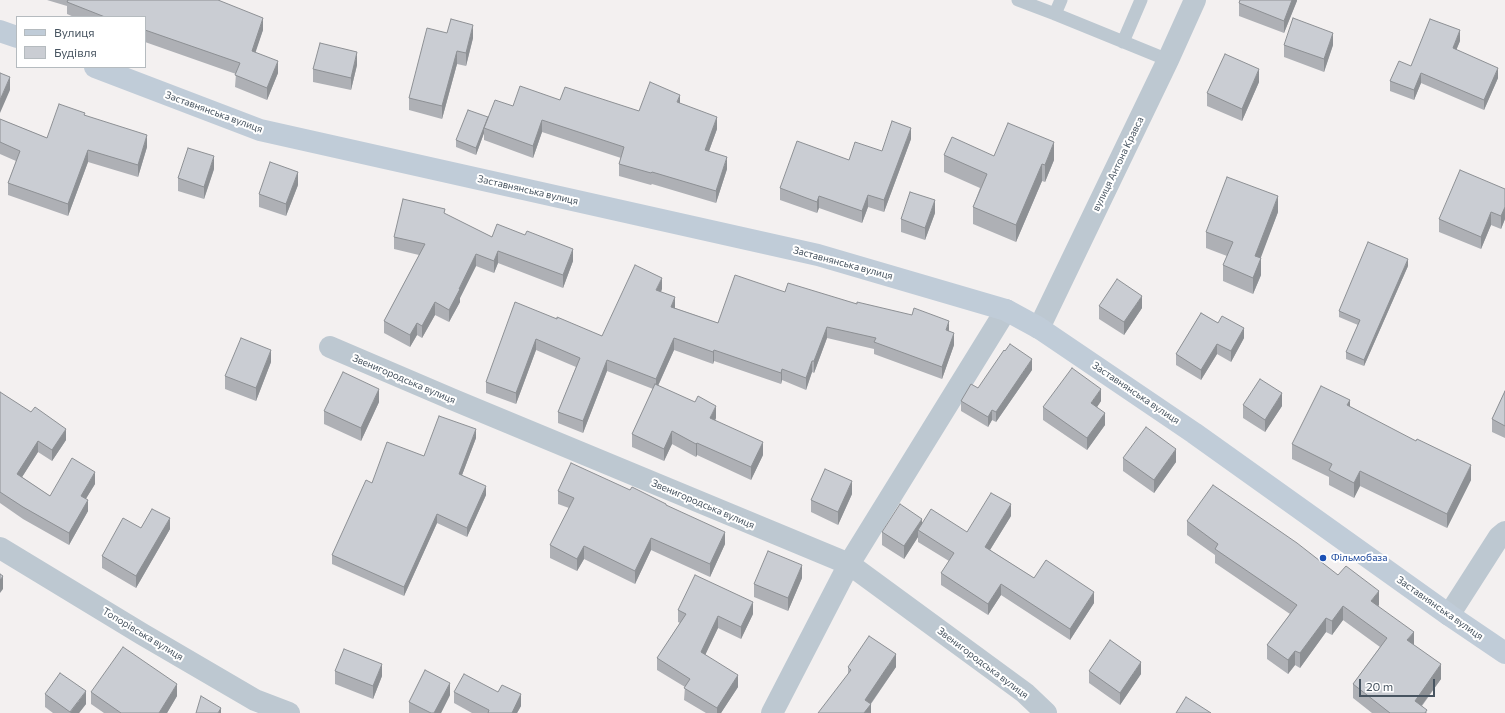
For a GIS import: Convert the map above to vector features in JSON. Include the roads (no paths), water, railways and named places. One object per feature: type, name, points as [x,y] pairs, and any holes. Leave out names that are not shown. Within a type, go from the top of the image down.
[{"type":"street","name":"вулиця Антона Кравса","points":[[1039,328],[1168,60],[1195,0]]},
{"type":"street","points":[[0,31],[16,37]]},
{"type":"street","name":"Заставнянська вулиця","points":[[98,68],[260,130],[818,255],[1006,310],[1039,328],[1194,433],[1449,615],[1505,653]]},
{"type":"street","points":[[772,713],[849,564],[1006,310]]},
{"type":"street","name":"Звенигородська вулиця","points":[[330,347],[849,564],[1025,693],[1046,713]]},
{"type":"street","points":[[1449,615],[1499,537],[1505,532]]},
{"type":"street","name":"Топорівська вулиця","points":[[0,548],[142,634],[256,706],[289,713]]},
{"type":"lane","points":[[1018,0],[1168,60]]},
{"type":"lane","points":[[1056,14],[1061,0]]},
{"type":"lane","points":[[1123,42],[1141,0]]},
{"type":"place","name":"Фільмобаза","points":[[1323,558]]}]
